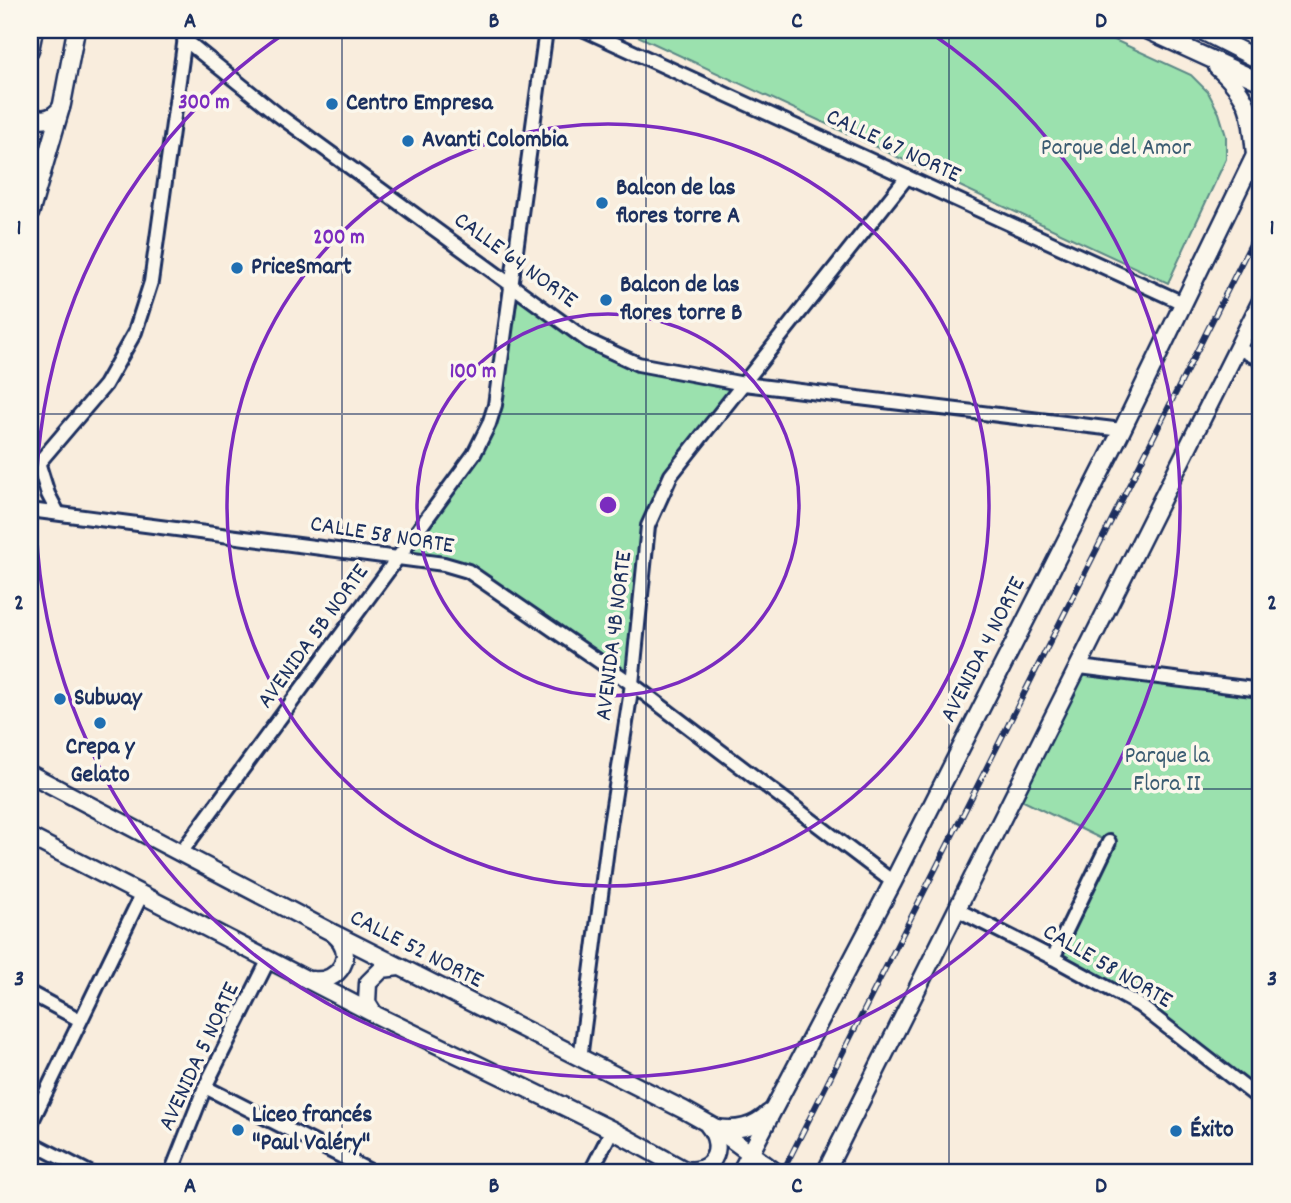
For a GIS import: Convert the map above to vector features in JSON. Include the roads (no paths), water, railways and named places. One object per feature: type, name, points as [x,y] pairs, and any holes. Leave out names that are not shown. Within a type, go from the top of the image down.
[{"type":"main road","points":[[30,50],[34,30]]},
{"type":"main road","points":[[30,214],[62,104],[76,30]]},
{"type":"main road","points":[[1147,30],[1261,82]]},
{"type":"main road","points":[[1200,30],[1261,61]]},
{"type":"main road","points":[[1205,56],[1243,93],[1258,149]]},
{"type":"main road","points":[[30,115],[38,119],[48,118],[57,113],[62,104]]},
{"type":"main road","name":"AVENIDA 4 NORTE","points":[[740,1173],[893,882],[1122,429],[1258,149]]},
{"type":"main road","points":[[828,1170],[1261,301]]},
{"type":"main road","name":"CALLE 52 NORTE","points":[[30,774],[332,933],[712,1126],[777,1173]]},
{"type":"main road","points":[[30,837],[374,1014],[612,1130],[685,1171],[697,1171],[711,1162],[716,1155],[717,1139],[712,1126],[741,1129],[752,1126],[777,1103]]},
{"type":"main road","points":[[306,978],[322,981],[330,979],[342,968],[345,961],[343,945],[332,933]]},
{"type":"main road","points":[[374,1014],[366,996],[368,983],[382,969],[402,968]]},
{"type":"street","name":"AVENIDA 5B NORTE","points":[[180,854],[474,454],[489,424],[495,405],[546,30]]},
{"type":"street","name":"CALLE 67 NORTE","points":[[585,30],[1183,303]]},
{"type":"street","name":"CALLE 64 NORTE","points":[[185,35],[277,114],[588,341],[619,357],[638,364],[744,384],[1122,429]]},
{"type":"street","points":[[30,473],[105,385],[135,332],[151,282],[185,35]]},
{"type":"street","name":"AVENIDA 4B NORTE","points":[[580,1059],[610,825],[632,684],[648,526],[671,475],[907,177]]},
{"type":"street","points":[[1238,348],[1261,360]]},
{"type":"street","points":[[38,462],[48,494],[58,513]]},
{"type":"street","name":"CALLE 58 NORTE","points":[[30,510],[444,565],[468,571],[632,684],[893,882]]},
{"type":"street","points":[[1080,667],[1261,690]]},
{"type":"street","points":[[1053,958],[1109,842]]},
{"type":"street","points":[[30,1125],[142,894]]},
{"type":"street","name":"CALLE 58 NORTE","points":[[956,909],[1139,1005],[1261,1100]]},
{"type":"street","name":"AVENIDA 5 NORTE","points":[[171,1173],[205,1087],[269,959]]},
{"type":"street","points":[[30,993],[80,1020]]},
{"type":"street","points":[[205,1087],[374,1173]]},
{"type":"street","points":[[590,1173],[612,1130]]},
{"type":"street","points":[[30,1142],[90,1173]]},
{"type":"railway","points":[[782,1173],[1261,224]]},
{"type":"place","name":"Centro Empresa","points":[[332,104]]},
{"type":"place","name":"Avanti Colombia","points":[[408,141]]},
{"type":"place","name":"Balcon de las flores torre A","points":[[602,203]]},
{"type":"place","name":"PriceSmart","points":[[237,268]]},
{"type":"place","name":"Balcon de las flores torre B","points":[[606,300]]},
{"type":"place","name":"Subway","points":[[60,699]]},
{"type":"place","name":"Crepa y Gelato","points":[[100,723]]},
{"type":"place","name":"Liceo francés \"Paul Valéry\"","points":[[238,1130]]},
{"type":"place","name":"Éxito","points":[[1176,1131]]},
{"type":"park label","name":"Parque del Amor","points":[[1116,149]]},
{"type":"park label","name":"Parque la Flora II","points":[[1167,771]]}]
